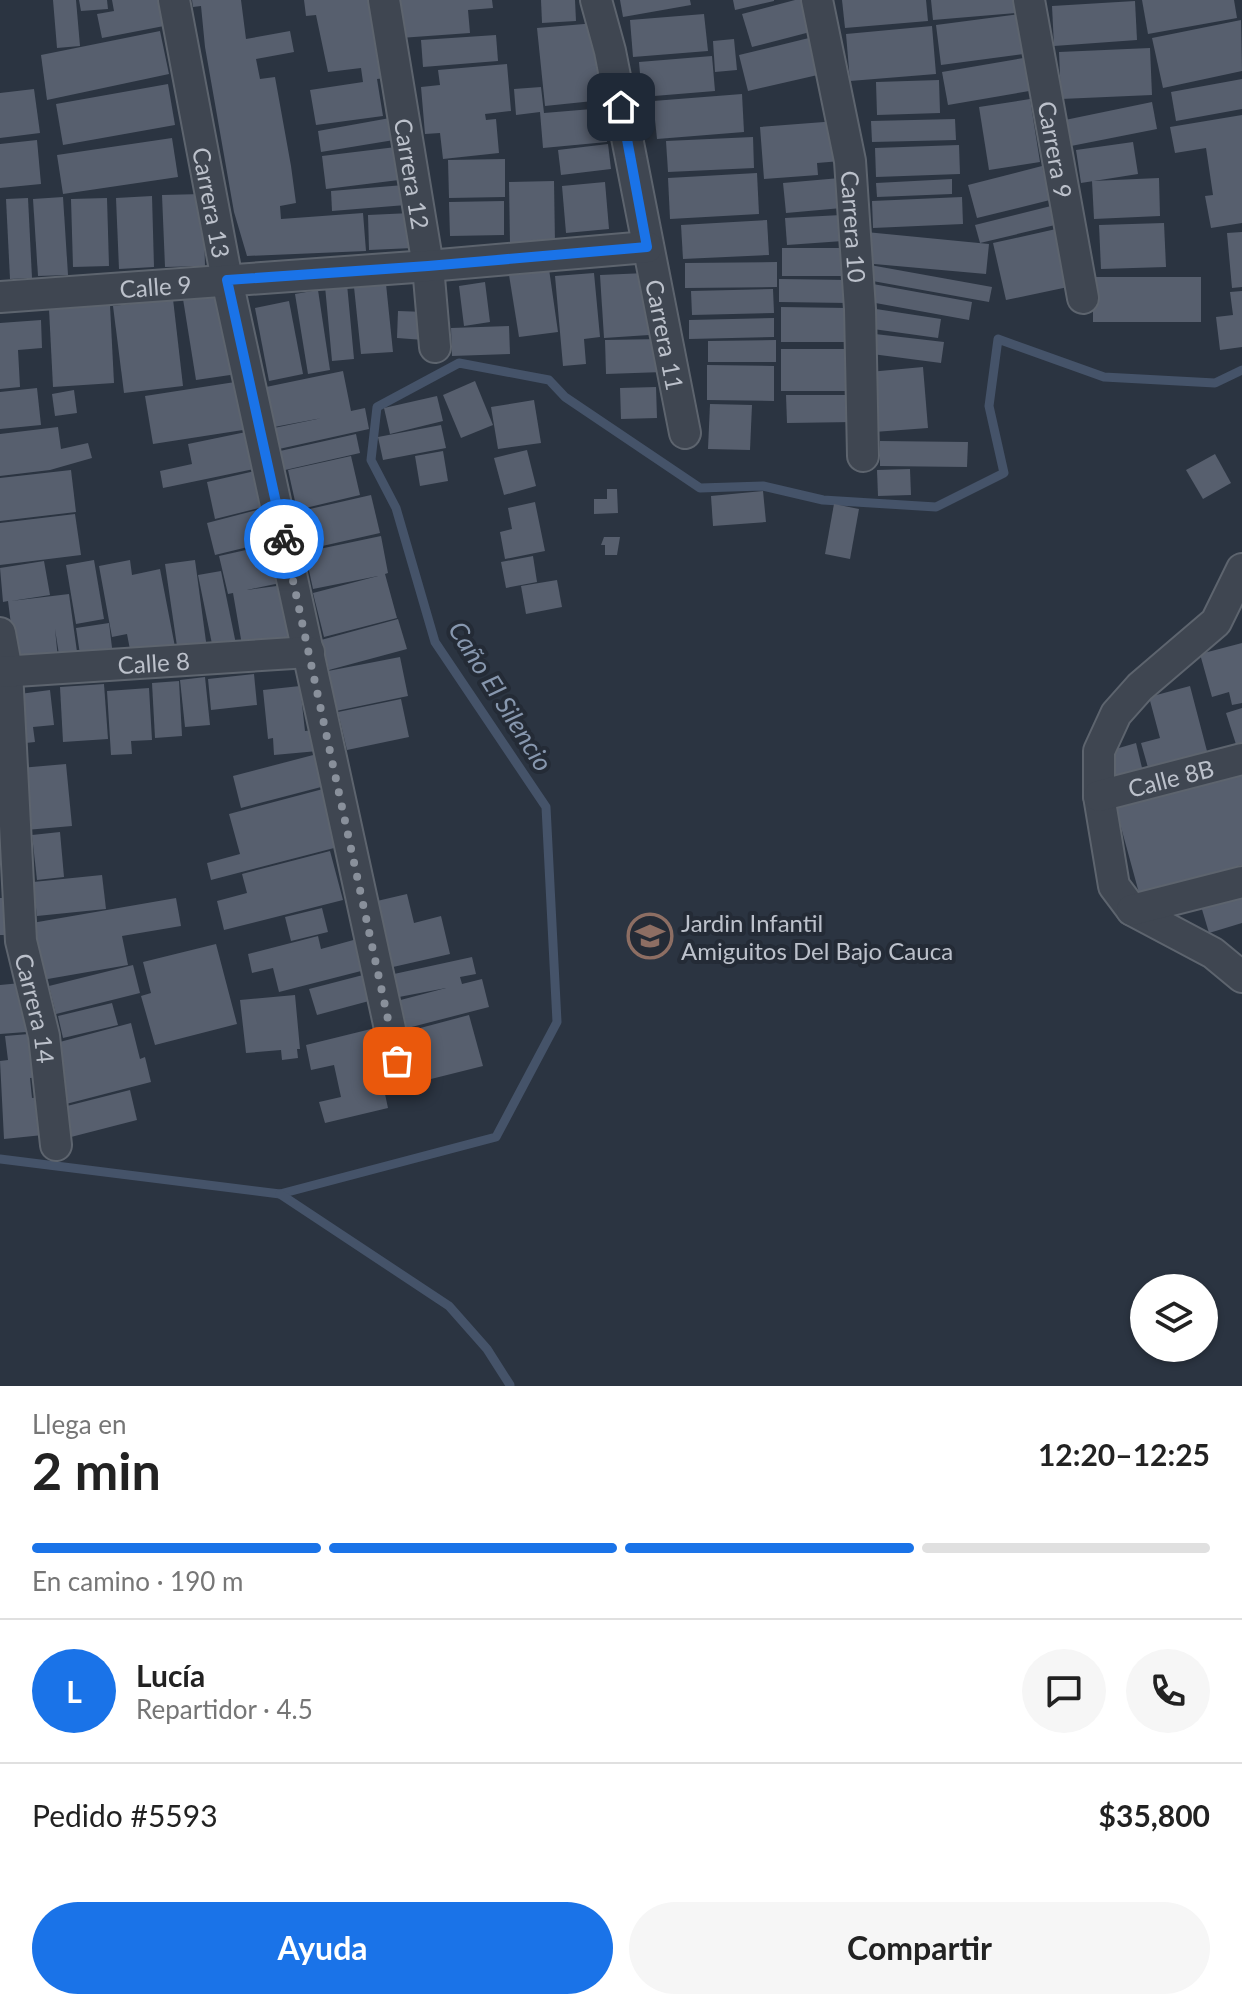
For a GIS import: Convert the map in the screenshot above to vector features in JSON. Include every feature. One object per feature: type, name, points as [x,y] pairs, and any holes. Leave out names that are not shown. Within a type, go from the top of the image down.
[{"type":"street","name":"Carrera 13","points":[[174,0],[227,280],[397,1061]]},
{"type":"street","name":"Carrera 12","points":[[384,0],[428,266],[435,347]]},
{"type":"street","name":"Carrera 11","points":[[596,0],[610,51],[685,433]]},
{"type":"street","name":"Carrera 10","points":[[817,0],[850,161],[860,309],[863,456]]},
{"type":"street","name":"Carrera 9","points":[[1029,0],[1083,298]]},
{"type":"street","name":"Calle 9","points":[[0,297],[647,247]]},
{"type":"street","points":[[1242,569],[1216,622],[1140,687],[1116,714],[1099,751],[1099,796],[1114,886],[1132,910],[1213,953],[1242,977]]},
{"type":"street","name":"Carrera 14","points":[[0,633],[4,672],[10,941],[44,1036],[56,1145]]},
{"type":"street","name":"Calle 8","points":[[4,672],[309,652]]},
{"type":"street","name":"Calle 8B","points":[[1099,796],[1242,759]]},
{"type":"street","points":[[1132,910],[1242,882]]},
{"type":"building","points":[[53,0],[76,0],[80,46],[57,48]]},
{"type":"building","points":[[79,0],[107,0],[108,9],[81,11]]},
{"type":"building","points":[[112,0],[160,0],[164,26],[102,38],[97,14],[114,11]]},
{"type":"building","points":[[192,0],[241,0],[246,39],[290,31],[294,52],[256,59],[260,79],[275,77],[291,166],[296,203],[280,206],[281,219],[363,213],[366,251],[247,256],[234,212],[205,47],[201,6],[193,7]]},
{"type":"building","points":[[304,0],[372,0],[386,78],[377,79],[383,116],[316,125],[310,90],[363,82],[361,68],[328,72],[316,15],[306,16]]},
{"type":"building","points":[[397,0],[492,0],[493,8],[468,10],[470,33],[400,38]]},
{"type":"building","points":[[541,0],[575,0],[576,21],[542,23]]},
{"type":"building","points":[[620,0],[690,0],[691,5],[623,17]]},
{"type":"building","points":[[733,0],[774,0],[774,1],[735,10]]},
{"type":"building","points":[[806,0],[814,31],[752,47],[742,14]]},
{"type":"building","points":[[842,0],[926,0],[928,21],[845,28]]},
{"type":"building","points":[[931,0],[1014,0],[1016,13],[933,20]]},
{"type":"building","points":[[1142,0],[1234,0],[1237,18],[1148,34]]},
{"type":"building","points":[[1135,1],[1137,40],[1054,46],[1052,6]]},
{"type":"building","points":[[704,14],[708,51],[633,57],[630,20]]},
{"type":"building","points":[[1019,14],[1024,54],[941,65],[936,25]]},
{"type":"building","points":[[1241,20],[1242,71],[1163,88],[1152,38]]},
{"type":"building","points":[[596,23],[603,100],[545,106],[537,28]]},
{"type":"building","points":[[932,26],[936,74],[850,81],[846,34]]},
{"type":"building","points":[[160,31],[169,74],[47,100],[41,55]]},
{"type":"building","points":[[496,35],[498,61],[423,67],[421,40]]},
{"type":"building","points":[[813,37],[822,74],[748,91],[739,55]]},
{"type":"building","points":[[734,39],[737,70],[715,72],[713,41]]},
{"type":"building","points":[[1150,48],[1152,95],[1061,99],[1059,52]]},
{"type":"building","points":[[712,56],[715,91],[642,97],[639,62]]},
{"type":"building","points":[[1029,57],[1035,90],[948,105],[942,72]]},
{"type":"building","points":[[507,64],[511,111],[485,114],[486,120],[496,119],[499,153],[443,159],[440,133],[425,134],[421,87],[440,85],[438,70]]},
{"type":"building","points":[[1242,79],[1242,109],[1176,121],[1171,92]]},
{"type":"building","points":[[939,80],[940,113],[877,115],[876,82]]},
{"type":"building","points":[[168,84],[175,125],[63,145],[56,104]]},
{"type":"building","points":[[541,87],[544,113],[604,108],[607,142],[543,148],[540,112],[516,115],[514,89]]},
{"type":"building","points":[[34,89],[40,133],[0,138],[0,93]]},
{"type":"building","points":[[742,94],[744,132],[657,139],[653,101]]},
{"type":"building","points":[[1030,99],[1040,162],[989,170],[979,107]]},
{"type":"building","points":[[1152,102],[1157,129],[1071,146],[1065,120]]},
{"type":"building","points":[[1242,115],[1242,223],[1211,228],[1205,196],[1213,195],[1206,148],[1175,153],[1170,127]]},
{"type":"building","points":[[390,118],[394,140],[321,152],[318,131]]},
{"type":"building","points":[[955,119],[956,140],[872,142],[871,121]]},
{"type":"building","points":[[837,121],[841,161],[817,163],[818,175],[764,179],[760,127]]},
{"type":"building","points":[[753,137],[754,168],[668,172],[666,141]]},
{"type":"building","points":[[172,138],[178,177],[63,194],[57,155]]},
{"type":"building","points":[[37,140],[41,184],[0,188],[0,144]]},
{"type":"building","points":[[1133,142],[1138,174],[1081,183],[1076,150]]},
{"type":"building","points":[[608,144],[611,169],[561,175],[558,150]]},
{"type":"building","points":[[959,145],[960,174],[876,177],[875,148]]},
{"type":"building","points":[[396,147],[399,180],[326,189],[322,156]]},
{"type":"building","points":[[505,159],[505,197],[449,198],[448,160]]},
{"type":"building","points":[[1042,166],[1050,200],[977,218],[968,185]]},
{"type":"building","points":[[757,173],[759,214],[670,219],[668,178]]},
{"type":"building","points":[[840,178],[842,208],[786,213],[783,183]]},
{"type":"building","points":[[1159,178],[1160,216],[1094,219],[1092,181]]},
{"type":"building","points":[[952,179],[952,194],[877,197],[876,183]]},
{"type":"building","points":[[554,181],[555,244],[510,245],[509,182]]},
{"type":"building","points":[[605,182],[609,229],[566,233],[562,186]]},
{"type":"building","points":[[404,185],[406,205],[332,211],[331,191]]},
{"type":"building","points":[[203,194],[205,266],[165,267],[162,195]]},
{"type":"building","points":[[152,196],[154,267],[119,269],[116,198]]},
{"type":"building","points":[[63,197],[68,275],[38,276],[33,199]]},
{"type":"building","points":[[962,197],[963,224],[873,228],[872,201]]},
{"type":"building","points":[[28,198],[32,278],[10,279],[6,199]]},
{"type":"building","points":[[107,198],[109,266],[73,267],[71,199]]},
{"type":"building","points":[[504,201],[504,235],[450,236],[449,202]]},
{"type":"building","points":[[1051,206],[1055,225],[980,243],[975,225]]},
{"type":"building","points":[[411,213],[413,248],[369,250],[368,215]]},
{"type":"building","points":[[841,215],[843,241],[787,245],[785,218]]},
{"type":"building","points":[[767,220],[769,255],[683,259],[681,225]]},
{"type":"building","points":[[1164,223],[1166,267],[1101,269],[1099,225]]},
{"type":"building","points":[[1056,229],[1068,287],[1006,300],[993,243]]},
{"type":"building","points":[[866,232],[989,244],[986,274],[863,263]]},
{"type":"building","points":[[1242,232],[1242,287],[1232,288],[1227,233]]},
{"type":"building","points":[[782,248],[846,248],[846,276],[782,276]]},
{"type":"building","points":[[777,262],[777,287],[685,288],[685,263]]},
{"type":"building","points":[[870,265],[992,287],[989,302],[867,280]]},
{"type":"building","points":[[549,269],[558,332],[519,337],[509,275]]},
{"type":"building","points":[[594,273],[600,337],[584,339],[586,364],[563,366],[555,276]]},
{"type":"building","points":[[646,273],[649,335],[604,338],[600,275]]},
{"type":"building","points":[[1093,277],[1201,277],[1201,322],[1093,322]]},
{"type":"building","points":[[779,279],[849,280],[848,303],[779,302]]},
{"type":"building","points":[[485,282],[490,322],[464,326],[459,286]]},
{"type":"building","points":[[347,284],[354,359],[332,361],[325,286]]},
{"type":"building","points":[[386,284],[393,352],[361,354],[354,287]]},
{"type":"building","points":[[873,284],[972,302],[969,320],[870,302]]},
{"type":"building","points":[[773,289],[774,313],[692,315],[691,291]]},
{"type":"building","points":[[318,290],[330,370],[308,374],[295,294]]},
{"type":"building","points":[[1242,291],[1242,347],[1220,350],[1216,317],[1233,315],[1230,292]]},
{"type":"building","points":[[223,292],[237,374],[196,380],[183,299]]},
{"type":"building","points":[[173,299],[183,386],[124,393],[113,306]]},
{"type":"building","points":[[289,301],[303,374],[269,381],[255,308]]},
{"type":"building","points":[[110,305],[114,383],[53,387],[49,309]]},
{"type":"building","points":[[781,307],[848,308],[848,342],[781,342]]},
{"type":"building","points":[[876,309],[941,319],[938,338],[873,329]]},
{"type":"building","points":[[398,311],[426,312],[424,340],[397,338]]},
{"type":"building","points":[[774,318],[774,337],[689,339],[689,320]]},
{"type":"building","points":[[41,320],[42,348],[18,350],[20,387],[0,389],[0,323]]},
{"type":"building","points":[[509,326],[510,354],[452,356],[451,328]]},
{"type":"building","points":[[875,334],[944,342],[941,363],[872,354]]},
{"type":"building","points":[[662,339],[663,372],[606,374],[605,340]]},
{"type":"building","points":[[776,340],[776,362],[708,362],[708,341]]},
{"type":"building","points":[[781,349],[847,349],[847,391],[781,391]]},
{"type":"building","points":[[707,365],[774,366],[774,401],[707,400]]},
{"type":"building","points":[[923,367],[928,428],[874,432],[869,372]]},
{"type":"building","points":[[343,371],[351,411],[365,408],[369,429],[279,449],[274,428],[322,418],[274,427],[266,387]]},
{"type":"building","points":[[475,381],[493,425],[461,438],[443,395]]},
{"type":"building","points":[[235,382],[243,430],[153,444],[145,396]]},
{"type":"building","points":[[656,387],[657,418],[621,419],[620,388]]},
{"type":"building","points":[[37,388],[41,425],[0,429],[0,392]]},
{"type":"building","points":[[74,390],[77,413],[55,416],[52,394]]},
{"type":"building","points":[[786,395],[853,395],[854,422],[787,423]]},
{"type":"building","points":[[437,396],[443,421],[390,434],[384,408]]},
{"type":"building","points":[[534,400],[541,443],[498,449],[491,407]]},
{"type":"building","points":[[710,404],[752,405],[750,450],[708,449]]},
{"type":"building","points":[[441,425],[446,448],[383,460],[378,437]]},
{"type":"building","points":[[58,427],[61,449],[88,443],[92,458],[50,470],[0,476],[0,434]]},
{"type":"building","points":[[246,432],[254,469],[163,488],[160,471],[192,464],[188,444]]},
{"type":"building","points":[[356,434],[360,453],[285,470],[280,451]]},
{"type":"building","points":[[880,441],[968,442],[967,467],[880,466]]},
{"type":"building","points":[[527,450],[536,486],[504,495],[494,458]]},
{"type":"building","points":[[443,451],[448,481],[420,486],[415,456]]},
{"type":"building","points":[[1215,454],[1231,483],[1203,499],[1186,470]]},
{"type":"building","points":[[351,456],[360,495],[297,510],[288,470]]},
{"type":"building","points":[[910,469],[911,495],[878,496],[877,470]]},
{"type":"building","points":[[71,470],[76,512],[0,521],[0,478]]},
{"type":"building","points":[[259,470],[267,506],[215,519],[207,482]]},
{"type":"building","points":[[607,489],[617,489],[618,513],[594,514],[594,499],[607,499]]},
{"type":"building","points":[[763,491],[766,522],[713,526],[711,496]]},
{"type":"building","points":[[371,495],[380,533],[309,549],[301,511]]},
{"type":"building","points":[[535,502],[545,551],[505,559],[500,532],[512,529],[508,508]]},
{"type":"building","points":[[834,504],[859,509],[850,559],[825,554]]},
{"type":"building","points":[[269,507],[277,540],[215,555],[207,523]]},
{"type":"building","points":[[75,514],[81,555],[0,565],[0,523]]},
{"type":"building","points":[[381,536],[388,573],[385,574],[397,618],[324,637],[313,593],[378,576],[313,589],[305,552]]},
{"type":"building","points":[[604,537],[620,537],[617,555],[605,555],[605,545],[601,545]]},
{"type":"building","points":[[277,543],[285,582],[247,590],[284,585],[293,636],[242,645],[233,593],[228,594],[219,556]]},
{"type":"building","points":[[533,556],[537,582],[506,588],[501,562]]},
{"type":"building","points":[[94,560],[104,619],[76,624],[66,565]]},
{"type":"building","points":[[130,560],[132,575],[160,569],[176,652],[132,660],[127,634],[112,637],[99,566]]},
{"type":"building","points":[[195,560],[207,649],[178,653],[165,564]]},
{"type":"building","points":[[44,561],[50,595],[11,601],[69,594],[78,659],[60,661],[55,629],[58,659],[16,664],[8,601],[3,602],[0,568]]},
{"type":"building","points":[[221,571],[236,644],[213,649],[198,575]]},
{"type":"building","points":[[557,580],[562,607],[526,614],[521,586]]},
{"type":"building","points":[[398,619],[407,649],[329,670],[321,640]]},
{"type":"building","points":[[109,623],[113,656],[81,661],[76,628]]},
{"type":"building","points":[[1242,643],[1242,703],[1232,705],[1229,692],[1212,697],[1200,654]]},
{"type":"building","points":[[400,657],[408,696],[336,711],[328,671]]},
{"type":"building","points":[[254,674],[257,705],[211,710],[208,679]]},
{"type":"building","points":[[205,677],[210,725],[185,727],[180,680]]},
{"type":"building","points":[[179,681],[182,736],[155,738],[152,683]]},
{"type":"building","points":[[104,684],[108,739],[63,742],[60,687]]},
{"type":"building","points":[[300,686],[305,731],[315,730],[318,751],[274,755],[273,738],[268,739],[263,690]]},
{"type":"building","points":[[1190,686],[1208,755],[1149,771],[1141,743],[1160,738],[1149,697]]},
{"type":"building","points":[[149,688],[152,740],[131,741],[132,754],[111,755],[107,691]]},
{"type":"building","points":[[50,690],[54,725],[33,727],[35,742],[16,744],[12,695]]},
{"type":"building","points":[[401,699],[409,737],[347,750],[338,712]]},
{"type":"building","points":[[1242,708],[1242,760],[1241,760],[1226,713]]},
{"type":"building","points":[[1136,743],[1143,772],[1110,782],[1102,753]]},
{"type":"building","points":[[317,754],[325,786],[241,808],[233,776]]},
{"type":"building","points":[[66,764],[72,826],[26,830],[20,768]]},
{"type":"building","points":[[1242,770],[1242,865],[1139,893],[1115,805]]},
{"type":"building","points":[[323,789],[338,847],[211,880],[207,863],[240,854],[229,814]]},
{"type":"building","points":[[60,832],[64,877],[37,880],[32,835]]},
{"type":"building","points":[[330,851],[343,900],[224,930],[217,901],[247,893],[242,874]]},
{"type":"building","points":[[102,875],[106,909],[37,916],[33,882]]},
{"type":"building","points":[[407,894],[414,923],[441,916],[450,954],[393,967],[377,901]]},
{"type":"building","points":[[1242,894],[1242,923],[1209,933],[1201,906]]},
{"type":"building","points":[[0,898],[6,898],[8,935],[0,935]]},
{"type":"building","points":[[176,898],[181,926],[122,936],[128,965],[42,980],[32,923]]},
{"type":"building","points":[[322,908],[328,932],[291,941],[285,917]]},
{"type":"building","points":[[318,936],[321,949],[357,939],[365,970],[279,992],[273,968],[252,973],[248,954]]},
{"type":"building","points":[[216,944],[237,1024],[155,1045],[141,996],[151,993],[143,962]]},
{"type":"building","points":[[472,957],[476,974],[460,977],[462,984],[482,979],[489,1007],[400,1030],[393,1002],[446,988],[399,997],[394,974]]},
{"type":"building","points":[[133,965],[140,993],[56,1014],[49,986]]},
{"type":"building","points":[[363,975],[369,1001],[317,1015],[309,989]]},
{"type":"building","points":[[21,983],[26,1032],[0,1034],[0,985]]},
{"type":"building","points":[[295,995],[300,1049],[297,1049],[298,1058],[282,1060],[281,1050],[246,1053],[240,1000]]},
{"type":"building","points":[[112,1003],[118,1025],[63,1038],[58,1016]]},
{"type":"building","points":[[469,1015],[483,1066],[411,1084],[398,1034]]},
{"type":"building","points":[[131,1023],[140,1059],[145,1057],[151,1082],[66,1104],[60,1080],[65,1078],[56,1043]]},
{"type":"building","points":[[371,1029],[388,1108],[325,1123],[319,1102],[341,1097],[334,1065],[311,1070],[306,1045]]},
{"type":"building","points":[[29,1034],[45,1077],[30,1078],[32,1098],[40,1097],[43,1135],[4,1139],[0,1061],[8,1060],[5,1036]]},
{"type":"building","points":[[130,1090],[137,1120],[71,1137],[63,1107]]},
{"type":"waterway","name":"Caño El Silencio","points":[[0,1159],[280,1194],[496,1137],[557,1022],[546,807],[435,642],[396,508],[371,460],[377,407],[459,363],[549,380],[565,397],[700,488],[763,486],[823,500],[936,507],[1004,473],[989,406],[998,339],[1104,377],[1215,383],[1242,370]]},
{"type":"waterway","points":[[280,1194],[449,1306],[487,1349],[510,1385]]},
{"type":"way so far","points":[[284,539],[397,1061]]},
{"type":"place","name":"Jardin Infantil Amiguitos Del Bajo Cauca","points":[[650,936]]},
{"type":"route","points":[[284,539],[227,280],[647,247],[621,107]]}]
